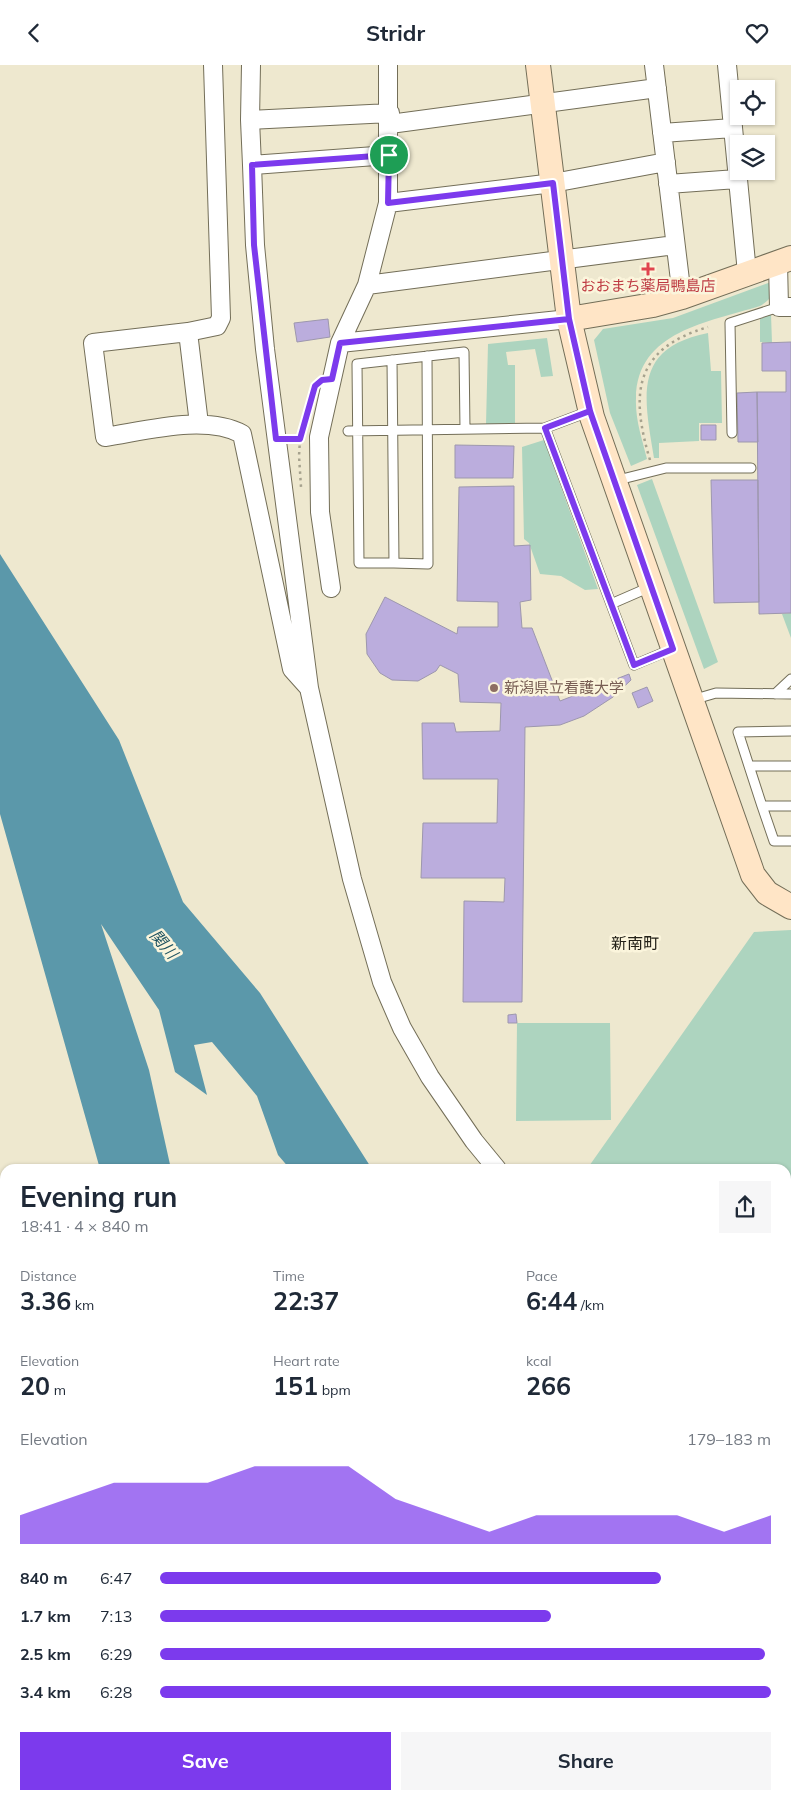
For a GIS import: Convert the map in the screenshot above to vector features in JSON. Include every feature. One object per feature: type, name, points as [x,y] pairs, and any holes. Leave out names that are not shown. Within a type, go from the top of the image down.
[{"type":"street","points":[[214,65],[221,318],[217,326],[188,332],[93,343],[105,437],[200,424],[228,427],[242,433],[292,669],[308,688]]},
{"type":"street","points":[[251,65],[250,120],[254,245],[276,439],[308,688],[352,879],[382,981],[402,1029],[430,1077],[492,1164]]},
{"type":"street","points":[[331,588],[320,512],[319,437],[340,343],[367,285],[388,203],[390,118],[388,65]]},
{"type":"street","points":[[538,65],[564,261],[569,319],[590,411],[753,875],[767,893],[791,907]]},
{"type":"street","points":[[654,65],[682,297]]},
{"type":"street","points":[[727,65],[734,135]]},
{"type":"street","points":[[250,120],[390,118],[543,103],[657,88]]},
{"type":"street","points":[[662,133],[733,128]]},
{"type":"street","points":[[252,165],[389,155]]},
{"type":"street","points":[[388,203],[553,183],[666,162]]},
{"type":"street","points":[[668,184],[730,180]]},
{"type":"street","points":[[737,180],[747,273]]},
{"type":"street","points":[[367,285],[564,261],[675,245]]},
{"type":"street","points":[[340,343],[569,319],[653,305],[682,297],[784,261],[785,307]]},
{"type":"street","points":[[188,332],[200,424]]},
{"type":"lane","points":[[732,433],[730,323],[785,307]]},
{"type":"lane","points":[[427,356],[428,564],[359,563],[352,431],[357,364],[427,356],[464,353],[465,429]]},
{"type":"lane","points":[[392,360],[394,563]]},
{"type":"lane","points":[[352,431],[545,428],[590,411]]},
{"type":"lane","points":[[545,428],[634,665],[673,649]]},
{"type":"lane","points":[[614,481],[666,468],[751,468]]},
{"type":"lane","points":[[611,604],[651,587]]},
{"type":"lane","points":[[775,694],[791,679]]},
{"type":"lane","points":[[691,701],[716,693],[791,694]]},
{"type":"lane","points":[[791,731],[738,732],[774,841],[791,841]]},
{"type":"lane","points":[[749,766],[791,766]]},
{"type":"lane","points":[[762,806],[791,806]]},
{"type":"path","points":[[653,471],[639,406],[641,382],[650,361],[667,344],[689,333],[708,327]]},
{"type":"path","points":[[276,439],[300,439],[302,433]]},
{"type":"green space","points":[[771,282],[770,296],[760,306],[699,324],[679,333],[662,344],[649,358],[640,375],[636,398],[638,421],[647,459],[631,466],[610,413],[594,340],[603,329],[673,318]]},
{"type":"green space","points":[[771,314],[772,343],[760,342],[760,319]]},
{"type":"green space","points":[[708,333],[711,371],[721,371],[722,423],[699,423],[699,441],[659,443],[659,458],[654,458],[647,396],[649,378],[655,363],[666,350],[683,340]]},
{"type":"green space","points":[[547,338],[553,376],[541,377],[535,349],[506,352],[508,365],[515,365],[515,424],[486,424],[488,344]]},
{"type":"green space","points":[[544,440],[598,589],[585,590],[561,576],[540,574],[529,543],[524,539],[522,447]]},
{"type":"green space","points":[[652,479],[718,662],[704,669],[637,485]]},
{"type":"green space","points":[[791,613],[791,638],[782,614]]},
{"type":"green space","points":[[791,930],[791,1164],[591,1164],[754,932]]},
{"type":"green space","points":[[517,1023],[610,1023],[611,1120],[516,1121]]},
{"type":"water","name":"関川","points":[[0,554],[119,740],[183,902],[260,993],[369,1164],[286,1164],[278,1155],[257,1096],[212,1042],[194,1045],[207,1095],[175,1072],[159,1010],[101,924],[149,1070],[170,1164],[99,1164],[0,814]]},
{"type":"building","points":[[328,319],[330,337],[297,342],[294,323]]},
{"type":"building","points":[[791,342],[791,613],[759,614],[757,392],[786,392],[786,371],[762,371],[762,343]]},
{"type":"building","points":[[757,392],[758,442],[738,442],[737,393]]},
{"type":"building","points":[[701,425],[716,425],[716,440],[701,440]]},
{"type":"building","points":[[455,445],[514,446],[513,478],[455,478]]},
{"type":"building","points":[[711,480],[758,480],[759,602],[714,603]]},
{"type":"building","points":[[514,486],[514,546],[530,545],[531,600],[520,602],[522,628],[532,628],[560,701],[629,674],[631,680],[613,697],[584,716],[560,725],[525,727],[522,1002],[463,1002],[464,901],[504,902],[505,878],[421,878],[423,823],[497,823],[498,779],[423,779],[422,723],[454,723],[456,732],[500,731],[501,703],[460,702],[458,674],[440,665],[436,671],[418,681],[392,680],[380,673],[367,654],[366,634],[385,597],[457,634],[458,627],[498,627],[498,602],[457,601],[459,487]]},
{"type":"building","points":[[647,687],[653,701],[638,708],[632,693]]},
{"type":"building","points":[[516,1014],[517,1023],[508,1023],[508,1015]]},
{"type":"place","name":"おおまち薬局鴨島店","points":[[648,269]]},
{"type":"place","name":"新潟県立看護大学","points":[[494,688]]},
{"type":"district","name":"新南町","points":[[635,943]]},
{"type":"route","points":[[389,155],[252,165],[254,245],[276,439],[300,439],[315,386],[322,380],[332,379],[340,343],[569,319],[590,411],[673,649],[634,665],[545,428],[590,411],[573,342],[569,319],[564,261],[553,183],[388,203],[389,155]]}]
